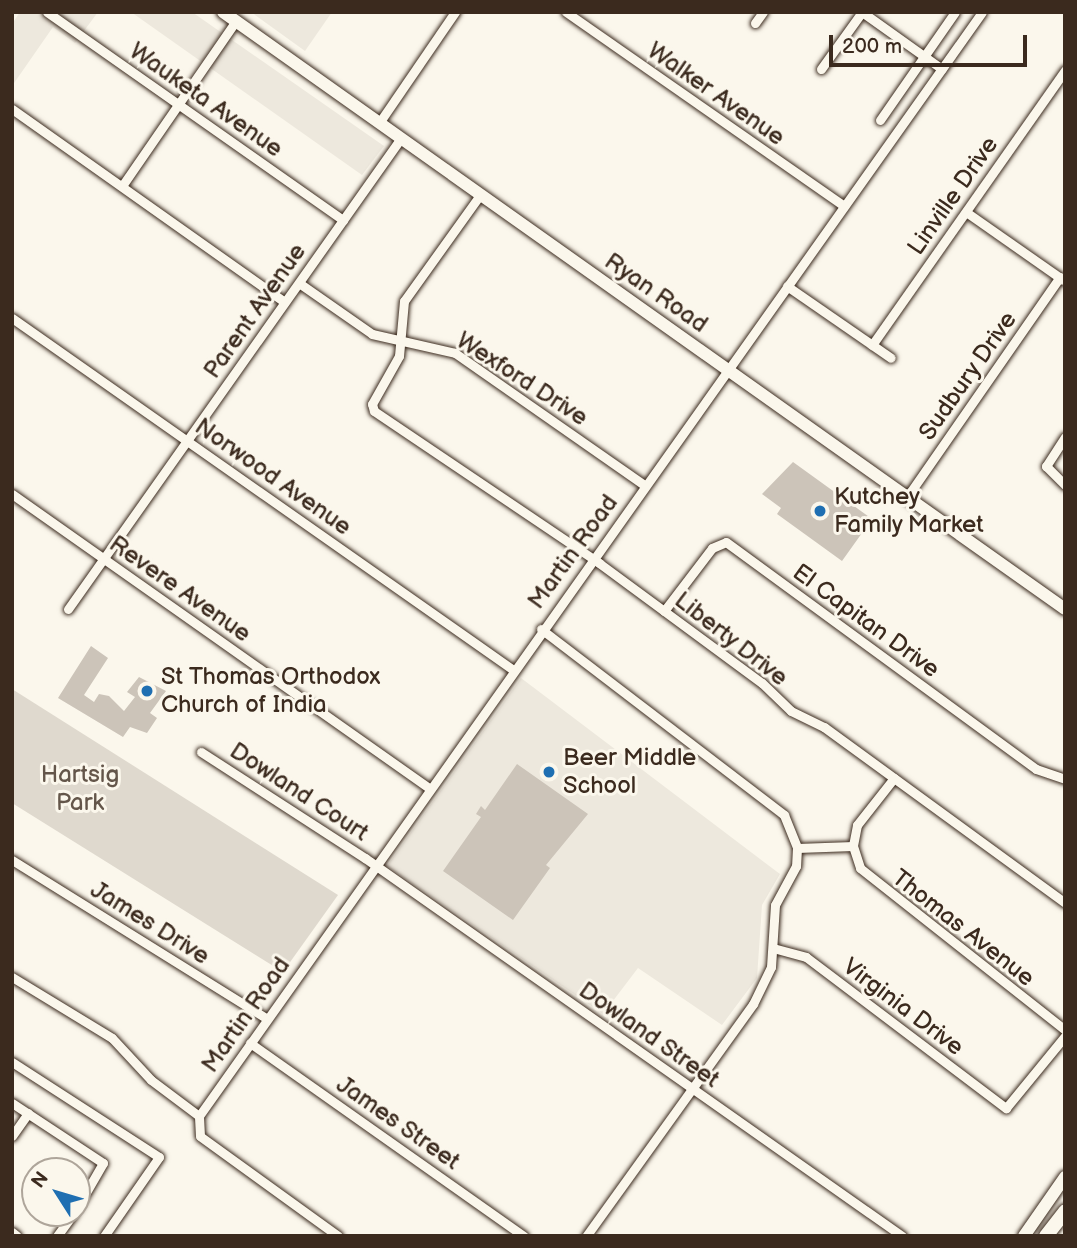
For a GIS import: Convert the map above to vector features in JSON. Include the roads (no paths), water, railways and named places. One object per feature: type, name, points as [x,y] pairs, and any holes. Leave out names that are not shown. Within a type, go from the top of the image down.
[{"type":"highway","points":[[1045,1236],[1065,1212]]},
{"type":"main road","name":"Ryan Road","points":[[223,12],[1065,609]]},
{"type":"main road","points":[[1024,1236],[1065,1177]]},
{"type":"street","name":"Wauketa Avenue","points":[[47,12],[343,219]]},
{"type":"street","points":[[379,123],[456,12]]},
{"type":"street","name":"Walker Avenue","points":[[566,12],[844,206]]},
{"type":"street","points":[[755,23],[763,12]]},
{"type":"street","points":[[821,69],[862,12],[942,69]]},
{"type":"street","points":[[880,120],[956,12]]},
{"type":"street","name":"Martin Road","points":[[199,1116],[512,669],[982,12]]},
{"type":"street","points":[[122,186],[236,21]]},
{"type":"street","name":"Linville Drive","points":[[872,345],[1065,69]]},
{"type":"street","points":[[12,109],[285,302]]},
{"type":"street","name":"Parent Avenue","points":[[68,609],[401,138]]},
{"type":"street","points":[[399,343],[400,318],[412,287],[480,195]]},
{"type":"street","points":[[966,212],[1062,279]]},
{"type":"street","name":"Sudbury Drive","points":[[907,497],[1062,279]]},
{"type":"street","name":"Wexford Drive","points":[[299,283],[372,334],[399,343],[455,353],[644,485]]},
{"type":"street","points":[[787,286],[891,358]]},
{"type":"street","name":"Norwood Avenue","points":[[12,318],[512,669]]},
{"type":"street","name":"Liberty Drive","points":[[399,343],[395,370],[372,408],[664,611],[762,683],[790,711],[824,727],[1065,904]]},
{"type":"street","points":[[1065,437],[1046,466],[1065,485]]},
{"type":"street","name":"Revere Avenue","points":[[12,494],[429,788]]},
{"type":"street","name":"El Capitan Drive","points":[[664,611],[712,548],[726,542],[1036,769],[1065,779]]},
{"type":"street","points":[[541,629],[784,815],[797,848],[796,866],[775,905],[771,967],[753,1004],[586,1236]]},
{"type":"street","name":"Dowland Court","points":[[201,752],[374,866]]},
{"type":"street","points":[[797,848],[853,846],[860,820],[894,778]]},
{"type":"street","name":"Thomas Avenue","points":[[853,846],[868,878],[1065,1030]]},
{"type":"street","name":"James Drive","points":[[12,860],[267,1018]]},
{"type":"street","name":"Dowland Street","points":[[374,866],[902,1236]]},
{"type":"street","name":"Virginia Drive","points":[[774,948],[806,957],[1006,1108],[1065,1037]]},
{"type":"street","points":[[12,977],[112,1038],[151,1080],[199,1116],[200,1136],[338,1236]]},
{"type":"street","name":"James Street","points":[[250,1043],[524,1236]]},
{"type":"street","points":[[12,1062],[159,1157],[103,1236]]},
{"type":"street","points":[[12,1103],[104,1165]]},
{"type":"street","points":[[12,1136],[28,1114]]},
{"type":"street","points":[[12,1232],[17,1236]]},
{"type":"place","name":"Kutchey Family Market","points":[[820,511]]},
{"type":"place","name":"St Thomas Orthodox Church of India","points":[[147,691]]},
{"type":"place","name":"Beer Middle School","points":[[549,772]]},
{"type":"park label","name":"Hartsig Park","points":[[80,789]]}]
